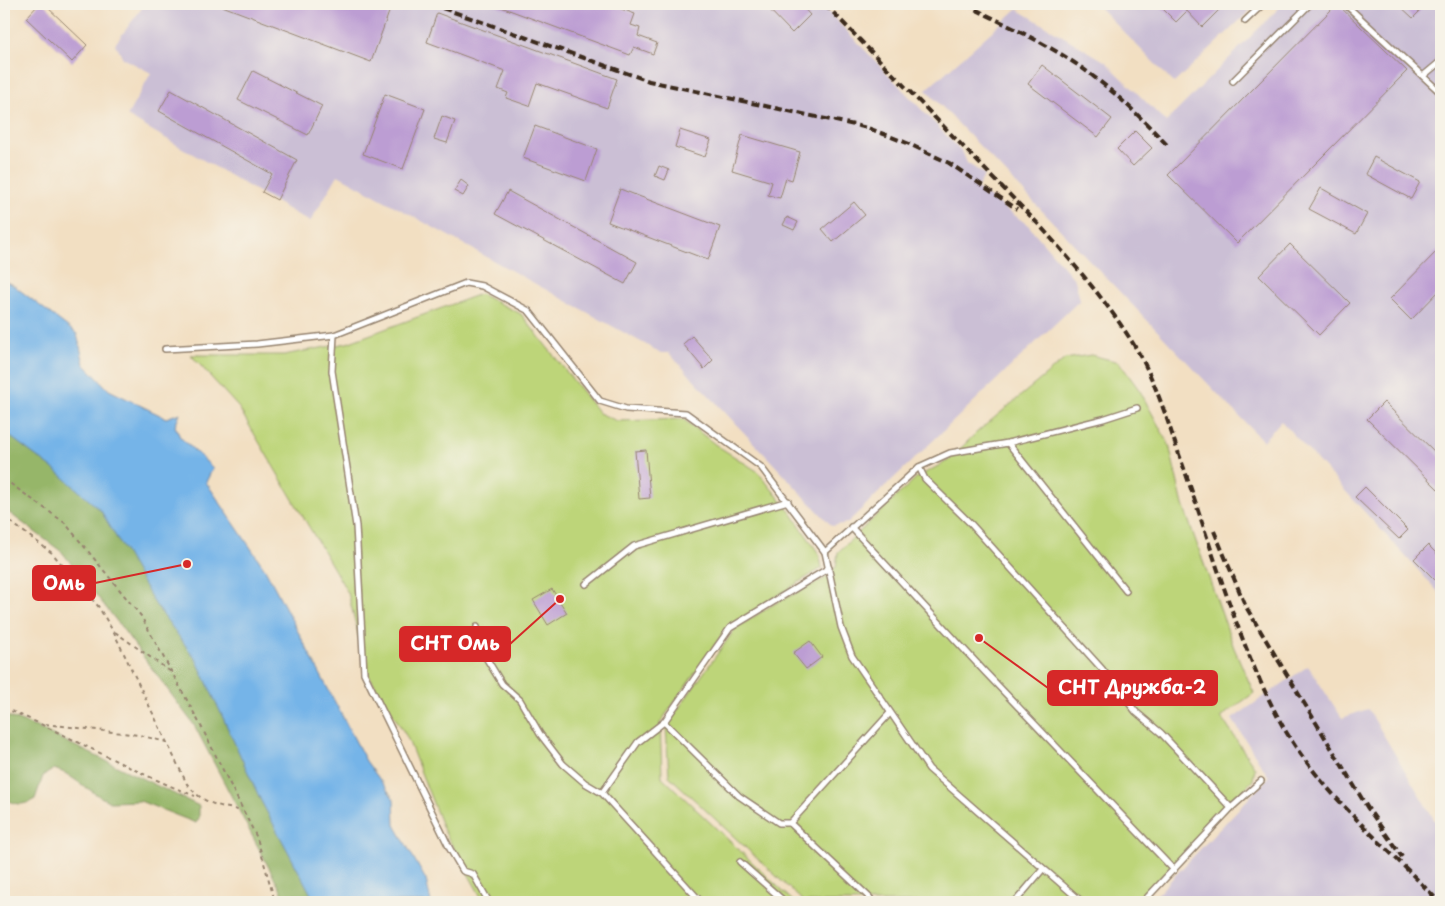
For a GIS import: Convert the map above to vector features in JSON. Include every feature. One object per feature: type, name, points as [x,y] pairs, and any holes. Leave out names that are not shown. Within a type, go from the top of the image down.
[{"type":"lane","points":[[1245,21],[1263,4]]},
{"type":"lane","points":[[1233,81],[1310,4]]},
{"type":"lane","points":[[1345,4],[1441,93]]},
{"type":"lane","points":[[1423,76],[1441,61]]},
{"type":"lane","points":[[165,349],[257,344],[334,335],[466,282],[482,286],[529,311],[600,401],[626,409],[686,413],[761,467],[825,552],[841,627],[852,656],[929,769],[1082,902]]},
{"type":"lane","points":[[334,335],[332,371],[356,526],[364,673],[450,849],[463,871],[473,874],[489,902]]},
{"type":"lane","points":[[825,552],[918,467],[950,453],[1008,443],[1103,419],[1137,408]]},
{"type":"lane","points":[[1008,443],[1126,591]]},
{"type":"lane","points":[[918,467],[925,479],[971,524],[1102,669],[1136,712],[1161,733],[1231,808]]},
{"type":"lane","points":[[586,584],[634,546],[788,501]]},
{"type":"lane","points":[[851,527],[985,672],[1174,870]]},
{"type":"lane","points":[[602,793],[638,742],[664,722],[730,628],[829,568]]},
{"type":"lane","points":[[477,627],[485,656],[502,684],[520,700],[540,734],[563,764],[602,793],[701,902]]},
{"type":"lane","points":[[790,823],[890,713]]},
{"type":"lane","points":[[664,722],[739,796],[779,823],[790,823],[870,898]]},
{"type":"lane","points":[[1143,902],[1231,808],[1261,781]]},
{"type":"lane","points":[[740,862],[785,902]]},
{"type":"lane","points":[[1015,902],[1043,869]]},
{"type":"path","points":[[4,479],[65,523],[141,616],[173,673],[257,838],[275,902]]},
{"type":"path","points":[[4,517],[52,553],[98,606],[114,631],[166,742],[188,784],[198,797]]},
{"type":"path","points":[[114,631],[173,673]]},
{"type":"path","points":[[4,708],[44,724],[150,779],[210,803],[243,811]]},
{"type":"path","points":[[44,724],[139,735],[166,742]]},
{"type":"shaded area","points":[[145,4],[821,4],[963,153],[967,163],[985,175],[977,188],[1028,225],[1075,280],[1080,300],[847,523],[832,526],[669,353],[661,353],[338,175],[310,222],[127,116],[151,73],[123,58],[115,44]]},
{"type":"shaded area","points":[[1096,4],[1257,4],[1174,83]]},
{"type":"shaded area","points":[[1283,4],[1441,4],[1441,595],[1281,421],[1263,441],[926,90],[1017,9],[1106,62],[1166,122]]},
{"type":"shaded area","points":[[1308,666],[1342,718],[1368,709],[1441,831],[1441,902],[1150,902],[1269,777],[1232,719]]},
{"type":"green space","points":[[480,294],[521,314],[599,413],[617,421],[683,419],[716,445],[757,471],[792,514],[819,554],[822,568],[728,626],[660,723],[662,777],[794,902],[484,902],[444,831],[407,737],[368,674],[348,593],[239,408],[191,355],[284,355],[347,343]]},
{"type":"green space","points":[[1091,355],[1119,362],[1140,391],[1169,445],[1183,505],[1234,648],[1254,693],[1221,717],[1255,768],[1253,780],[1137,902],[804,902],[669,776],[666,726],[735,629],[772,605],[824,579],[836,567],[838,552],[916,478],[949,460],[976,433],[1065,359]]},
{"type":"green space","points":[[4,418],[98,498],[188,630],[324,902],[287,902],[194,725],[119,624],[62,552],[4,509]]},
{"type":"green space","points":[[4,715],[36,727],[199,806],[199,818],[196,823],[140,801],[110,802],[65,773],[54,769],[43,776],[35,799],[23,804],[12,802],[4,797]]},
{"type":"water","points":[[4,281],[13,285],[77,334],[84,364],[109,390],[166,418],[180,413],[175,426],[180,437],[213,468],[206,482],[265,569],[366,761],[394,799],[395,825],[426,880],[431,902],[315,902],[261,801],[197,661],[155,604],[101,511],[60,474],[4,432]]},
{"type":"building","points":[[39,4],[44,4],[87,45],[72,62],[26,18]]},
{"type":"building","points":[[217,4],[392,4],[371,62]]},
{"type":"building","points":[[493,4],[608,4],[635,14],[631,25],[640,28],[638,36],[657,43],[653,54],[634,47],[630,55]]},
{"type":"building","points":[[764,4],[800,4],[810,15],[792,33]]},
{"type":"building","points":[[1158,4],[1215,4],[1220,9],[1202,27],[1187,11],[1176,22]]},
{"type":"building","points":[[1337,4],[1407,71],[1237,243],[1168,175]]},
{"type":"building","points":[[1398,4],[1427,4],[1413,18]]},
{"type":"building","points":[[437,13],[617,79],[607,108],[537,83],[529,106],[506,98],[508,93],[498,89],[505,71],[427,42]]},
{"type":"building","points":[[1042,65],[1112,119],[1098,137],[1028,84]]},
{"type":"building","points":[[253,71],[322,106],[308,135],[238,100]]},
{"type":"building","points":[[171,90],[297,160],[277,200],[262,192],[272,174],[159,111]]},
{"type":"building","points":[[385,94],[425,109],[403,169],[363,154]]},
{"type":"building","points":[[442,116],[455,121],[447,143],[434,139]]},
{"type":"building","points":[[535,126],[597,149],[586,181],[523,158]]},
{"type":"building","points":[[680,130],[711,140],[705,157],[675,147]]},
{"type":"building","points":[[1135,131],[1152,148],[1133,166],[1117,149]]},
{"type":"building","points":[[742,135],[800,152],[792,180],[786,178],[780,198],[768,195],[772,182],[732,170]]},
{"type":"building","points":[[1374,157],[1420,182],[1411,199],[1365,174]]},
{"type":"building","points":[[659,166],[669,170],[665,180],[655,176]]},
{"type":"building","points":[[461,180],[469,186],[463,196],[454,191]]},
{"type":"building","points":[[1321,188],[1367,214],[1356,234],[1309,209]]},
{"type":"building","points":[[620,189],[720,227],[708,260],[608,222]]},
{"type":"building","points":[[508,191],[637,262],[625,284],[495,214]]},
{"type":"building","points":[[854,202],[865,215],[833,242],[822,229]]},
{"type":"building","points":[[787,217],[798,222],[794,230],[783,225]]},
{"type":"building","points":[[1290,244],[1350,303],[1319,335],[1259,276]]},
{"type":"building","points":[[1441,247],[1441,289],[1411,320],[1390,299]]},
{"type":"building","points":[[692,336],[713,360],[704,369],[683,344]]},
{"type":"building","points":[[1384,402],[1441,458],[1441,492],[1367,419]]},
{"type":"building","points":[[646,450],[650,498],[639,499],[635,451]]},
{"type":"building","points":[[1365,487],[1408,530],[1399,539],[1355,497]]},
{"type":"building","points":[[1428,545],[1441,558],[1441,586],[1414,559]]},
{"type":"building","points":[[552,589],[567,613],[548,625],[533,600]]},
{"type":"building","points":[[810,641],[822,657],[806,669],[793,653]]},
{"type":"railway","points":[[431,4],[649,81],[868,128],[907,143],[949,163],[1017,209]]},
{"type":"railway","points":[[825,4],[1041,227],[1081,273],[1120,323],[1141,357],[1156,390],[1236,622],[1265,691],[1281,723],[1297,748],[1334,795],[1439,902]]},
{"type":"railway","points":[[965,4],[1031,38],[1079,66],[1124,102],[1169,147]]},
{"type":"railway","points":[[1214,531],[1246,607],[1367,807],[1402,857]]},
{"type":"place","name":"Омь","points":[[187,564]]},
{"type":"place","name":"СНТ Омь","points":[[560,599]]},
{"type":"place","name":"СНТ Дружба-2","points":[[979,638]]}]
